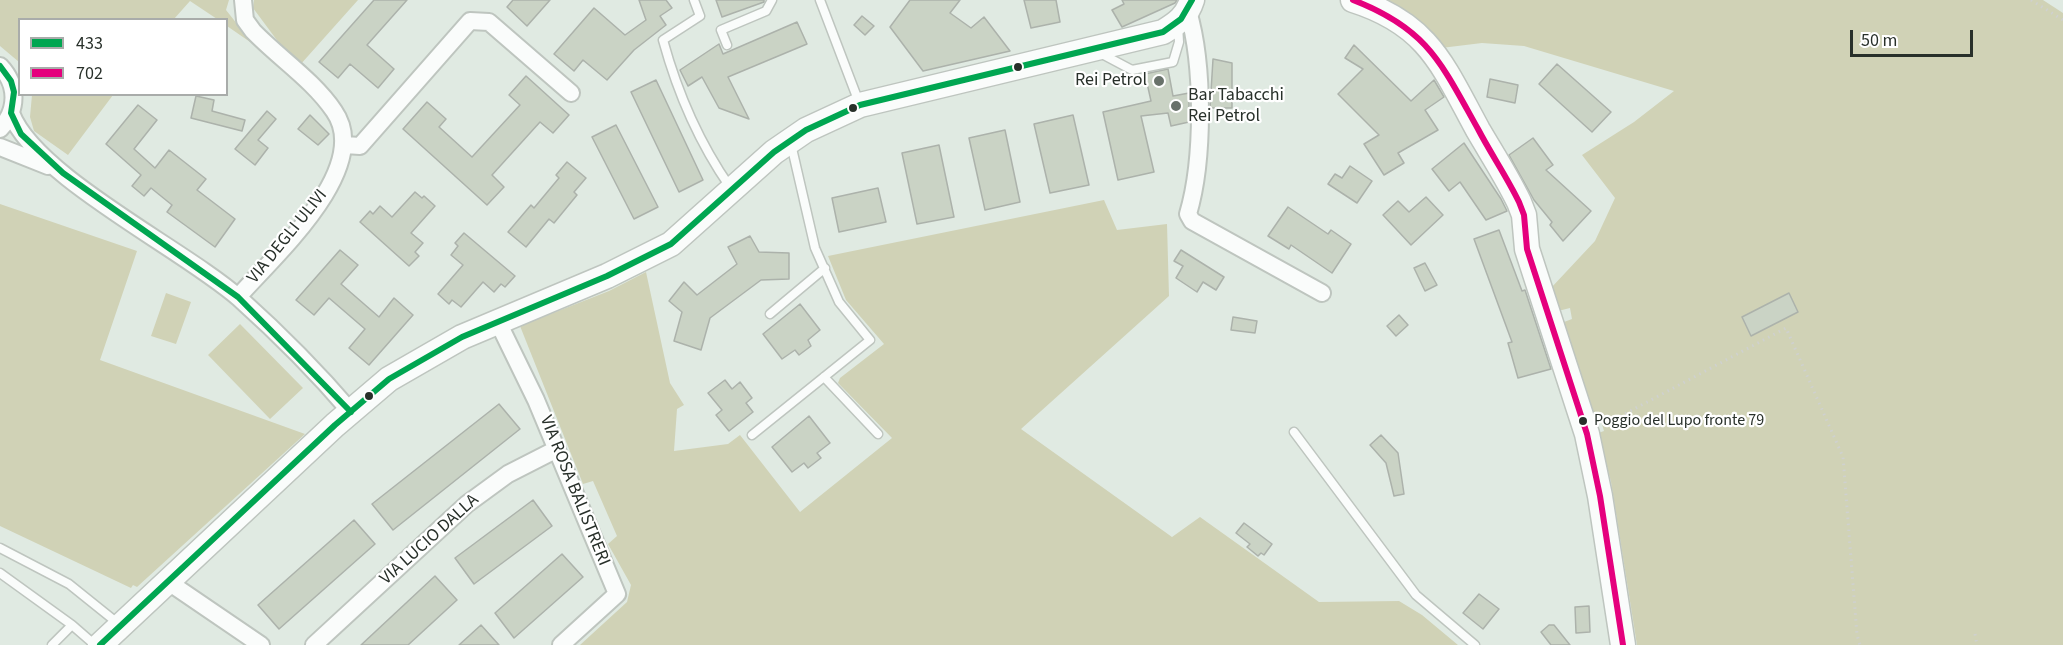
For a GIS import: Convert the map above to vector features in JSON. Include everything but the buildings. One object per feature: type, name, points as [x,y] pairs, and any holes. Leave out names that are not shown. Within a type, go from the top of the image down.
[{"type":"main road","points":[[1353,0],[1394,16],[1425,41],[1514,191],[1524,215],[1527,249],[1587,434],[1600,496],[1623,645]]},
{"type":"main road","points":[[100,645],[389,379],[497,320],[607,276],[671,244],[774,152],[806,130],[860,105],[1163,32],[1186,11]]},
{"type":"street","points":[[243,0],[245,20],[254,31],[317,91],[334,111],[340,120],[345,145],[360,146],[470,21],[489,22],[571,93]]},
{"type":"street","points":[[1186,11],[1197,41],[1198,139],[1188,214],[1192,221],[1322,293]]},
{"type":"street","points":[[0,66],[11,81],[14,92],[11,113],[0,129]]},
{"type":"street","points":[[11,113],[21,135],[63,173],[238,297],[351,412]]},
{"type":"street","name":"VIA DEGLI ULIVI","points":[[238,297],[318,203],[339,167],[345,145]]},
{"type":"street","points":[[0,147],[63,173]]},
{"type":"street","name":"VIA ROSA BALISTRERI","points":[[497,320],[557,449],[617,594],[561,645]]},
{"type":"street","name":"VIA LUCIO DALLA","points":[[314,645],[467,504],[508,474],[557,449]]},
{"type":"street","points":[[167,581],[261,645]]},
{"type":"lane","points":[[693,0],[700,16],[663,40],[671,70],[713,163],[732,190]]},
{"type":"lane","points":[[727,45],[721,30],[766,11],[772,0]]},
{"type":"lane","points":[[820,0],[860,105]]},
{"type":"lane","points":[[1091,49],[1132,70],[1173,62],[1186,11]]},
{"type":"lane","points":[[752,435],[870,340],[839,302],[815,248],[790,141]]},
{"type":"lane","points":[[770,314],[825,268]]},
{"type":"lane","points":[[824,377],[878,434]]},
{"type":"lane","points":[[1294,432],[1416,595],[1475,645]]},
{"type":"lane","points":[[0,548],[69,584],[120,626]]},
{"type":"lane","points":[[0,573],[72,625],[95,645]]},
{"type":"lane","points":[[52,645],[72,625]]},
{"type":"path","points":[[2031,0],[2063,20]]},
{"type":"path","points":[[1587,434],[1786,328],[1843,457],[1857,635],[1860,645]]},
{"type":"path","points":[[1975,634],[1977,645]]},
{"type":"green space","points":[[0,0],[229,0],[226,10],[253,44],[228,27],[228,18],[216,18],[190,1],[175,18],[18,18],[18,61],[0,46]]},
{"type":"green space","points":[[254,0],[358,0],[300,65],[285,51],[253,8]]},
{"type":"green space","points":[[1381,0],[2043,0],[2063,13],[2063,645],[1637,645],[1611,482],[1598,433],[1604,431],[1601,421],[1596,422],[1564,322],[1572,319],[1570,308],[1558,311],[1551,288],[1595,241],[1615,198],[1582,155],[1634,122],[1674,91],[1524,46],[1482,43],[1441,48],[1407,12]]},
{"type":"green space","points":[[32,96],[112,96],[68,155],[34,131],[30,117]]},
{"type":"green space","points":[[1104,200],[1117,230],[1167,224],[1169,296],[1021,429],[1172,537],[1200,517],[1319,602],[1399,601],[1422,615],[1458,645],[580,645],[627,602],[631,585],[608,544],[617,536],[593,481],[583,484],[520,326],[609,291],[646,272],[670,383],[684,405],[677,409],[674,451],[728,444],[740,435],[800,512],[892,438],[838,383],[840,378],[884,344],[846,300],[828,256]]},
{"type":"green space","points":[[0,204],[137,251],[100,360],[305,434],[137,587],[133,585],[131,588],[0,526]]},
{"type":"green space","points":[[166,293],[191,302],[176,344],[151,336]]},
{"type":"green space","points":[[240,324],[303,388],[270,419],[208,355]]},
{"type":"transit line","name":"433","points":[[100,645],[335,425],[389,379],[462,337],[607,276],[671,244],[774,152],[806,130],[860,105],[1163,32],[1181,19],[1192,0]]},
{"type":"transit line","name":"702","points":[[1353,0],[1399,23],[1430,51],[1453,85],[1519,202],[1524,215],[1527,249],[1587,434],[1600,496],[1623,645]]},
{"type":"transit line","name":"433","points":[[0,66],[11,81],[14,92],[11,113],[21,134],[63,173],[238,297],[351,412]]},
{"type":"place","name":"Rei Petrol","points":[[1159,81]]},
{"type":"place","name":"Bar Tabacchi Rei Petrol","points":[[1176,106]]},
{"type":"place","name":"Poggio del Lupo fronte 79","points":[[1583,421]]}]
